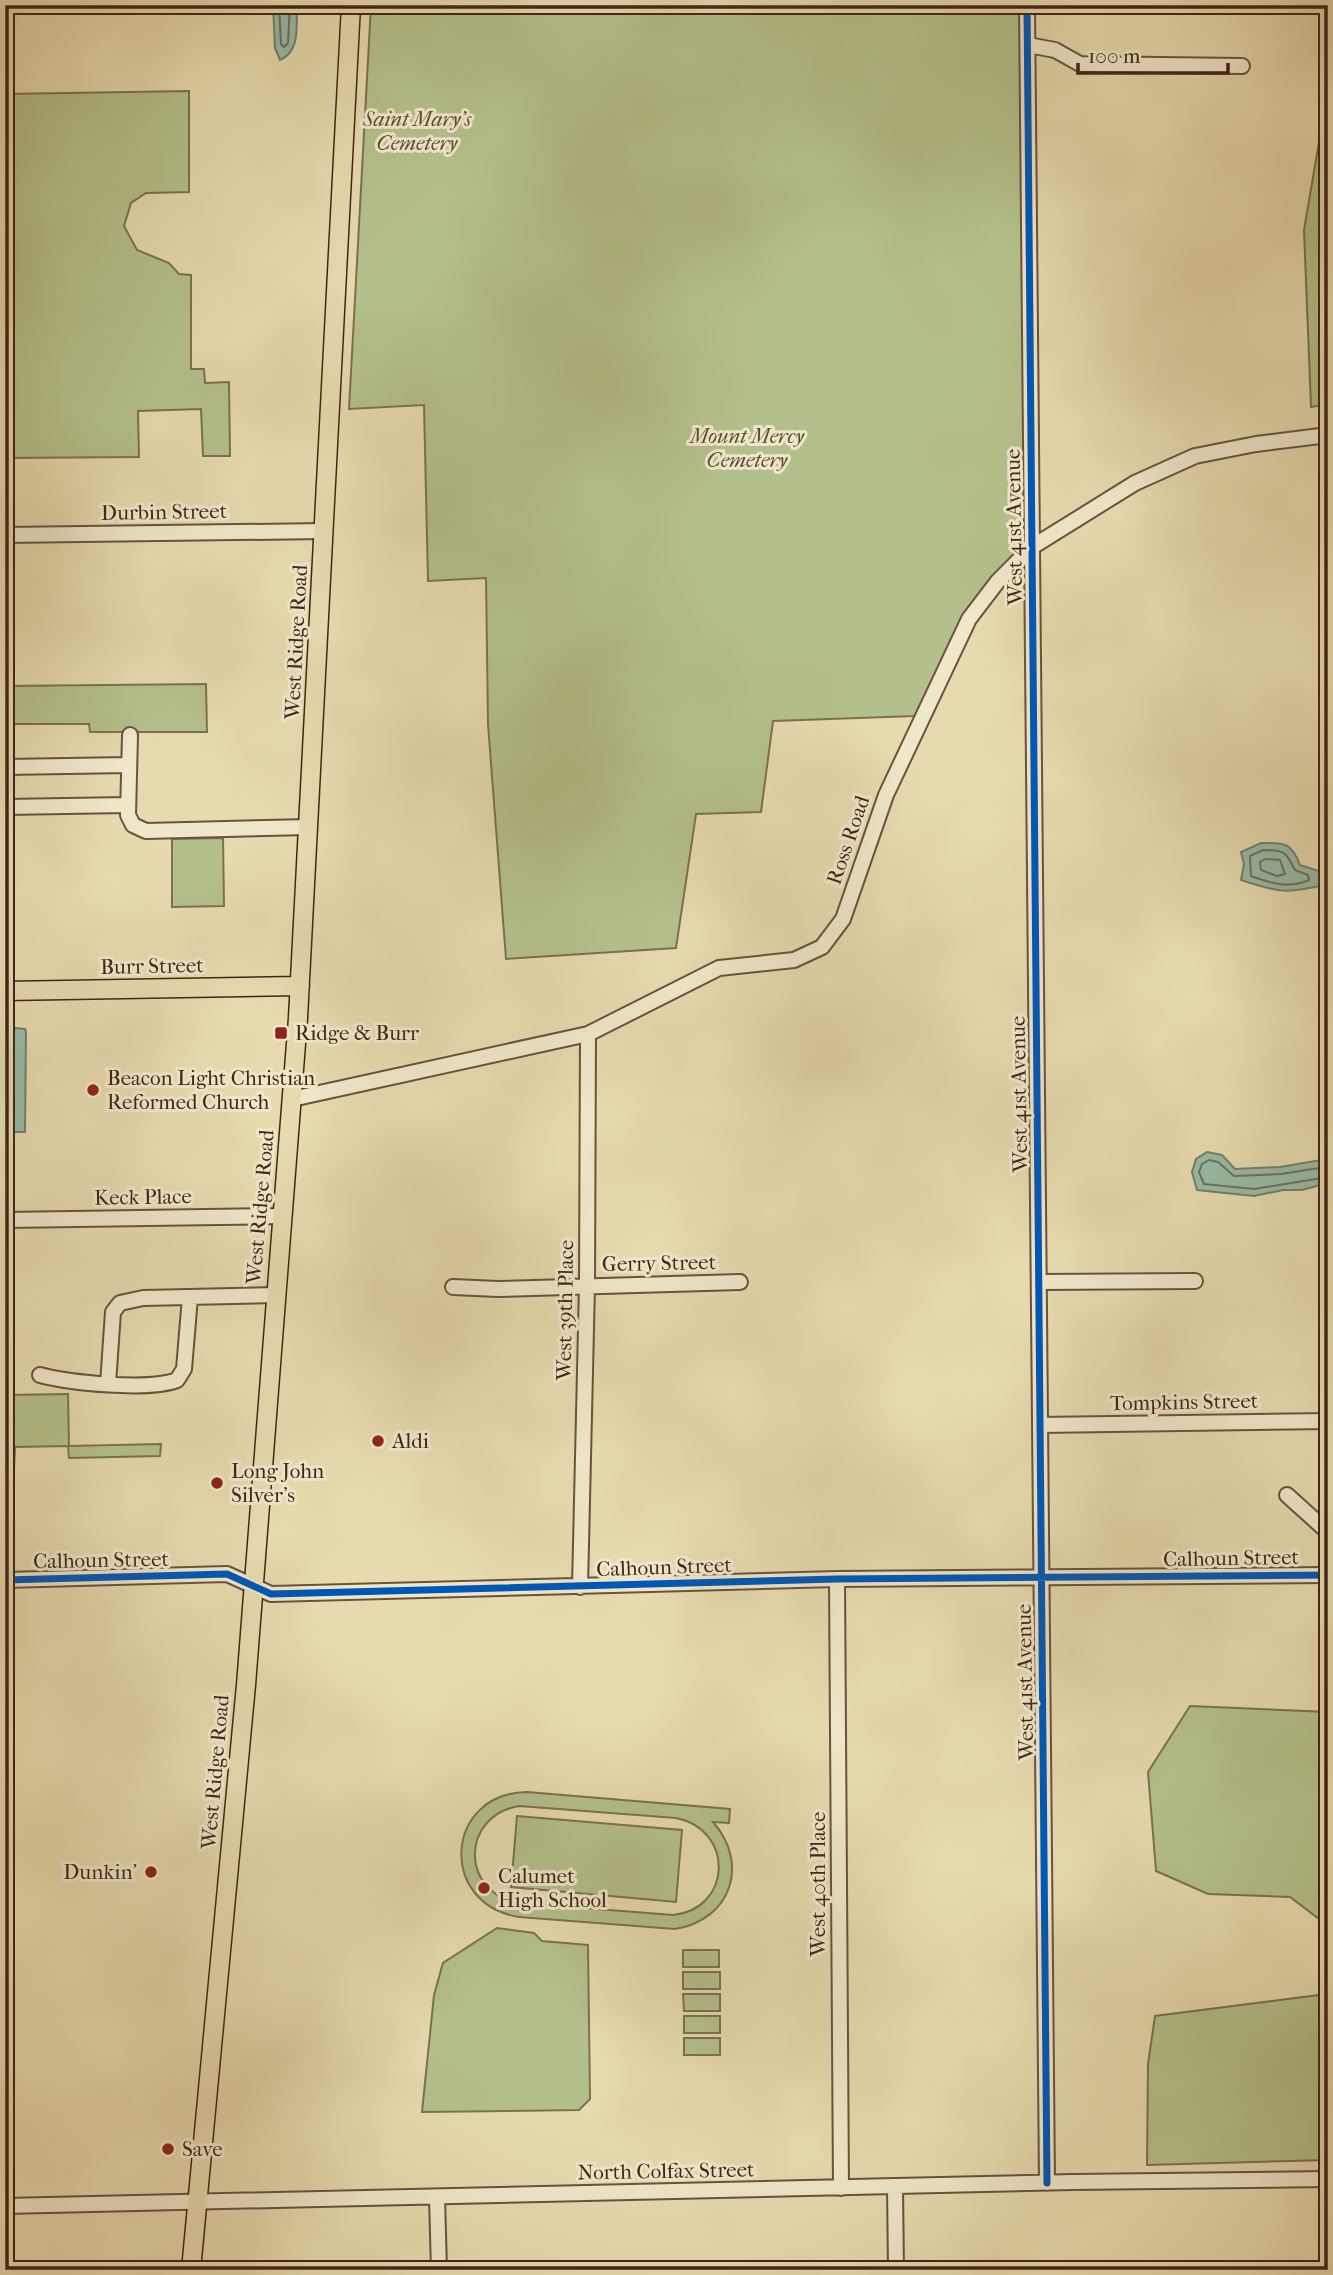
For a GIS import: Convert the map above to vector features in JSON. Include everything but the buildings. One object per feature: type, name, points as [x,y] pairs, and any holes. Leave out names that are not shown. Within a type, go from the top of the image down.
[{"type":"main road","name":"West Ridge Road","points":[[191,2270],[254,1585],[300,986],[351,5]]},
{"type":"main road","name":"Burr Street","points":[[5,991],[300,986]]},
{"type":"street","name":"West 41st Avenue","points":[[1027,5],[1047,2183]]},
{"type":"street","points":[[1028,45],[1055,50],[1080,64],[1242,66]]},
{"type":"street","name":"Ross Road","points":[[292,1099],[588,1034],[719,968],[794,960],[822,947],[843,919],[886,795],[969,619],[998,581],[1032,547],[1135,483],[1195,456],[1256,443],[1328,435]]},
{"type":"street","name":"Durbin Street","points":[[5,535],[324,531]]},
{"type":"street","points":[[130,735],[127,805],[130,823],[142,830],[309,827]]},
{"type":"street","points":[[5,767],[129,765]]},
{"type":"street","points":[[5,807],[127,805]]},
{"type":"street","name":"West 39th Place","points":[[580,1587],[587,1285],[588,1034]]},
{"type":"street","name":"Keck Place","points":[[5,1220],[282,1216]]},
{"type":"street","points":[[1039,1282],[1195,1281]]},
{"type":"street","name":"Gerry Street","points":[[453,1287],[498,1289],[740,1282]]},
{"type":"street","points":[[108,1384],[116,1306],[138,1298],[276,1295]]},
{"type":"street","points":[[40,1375],[72,1382],[108,1384],[163,1384],[179,1378],[184,1369],[190,1297]]},
{"type":"street","name":"Tompkins Street","points":[[1040,1426],[1328,1421]]},
{"type":"street","points":[[1287,1495],[1328,1532]]},
{"type":"street","name":"Calhoun Street","points":[[5,1580],[227,1574],[271,1594],[837,1579],[1328,1575]]},
{"type":"street","name":"West 40th Place","points":[[837,1579],[841,2188]]},
{"type":"street","name":"North Colfax Street","points":[[5,2206],[1328,2179]]},
{"type":"street","points":[[895,2187],[896,2270]]},
{"type":"street","points":[[437,2197],[439,2270]]},
{"type":"green space","name":"Mount Mercy Cemetery","points":[[371,5],[1024,5],[1026,547],[1004,566],[973,602],[915,716],[773,721],[761,812],[696,814],[676,948],[506,959],[488,724],[486,578],[428,581],[424,405],[349,409]]},
{"type":"green space","points":[[1328,89],[1328,404],[1311,407],[1304,230]]},
{"type":"green space","points":[[189,91],[189,192],[146,193],[131,203],[124,226],[137,250],[169,263],[179,274],[191,275],[191,369],[204,369],[205,383],[229,382],[230,456],[203,456],[201,409],[138,411],[139,457],[5,458],[5,94]]},
{"type":"green space","points":[[206,684],[207,732],[90,732],[89,724],[5,724],[5,686]]},
{"type":"green space","points":[[223,838],[224,906],[172,907],[172,839]]},
{"type":"green space","points":[[68,1394],[69,1446],[161,1444],[160,1456],[69,1458],[68,1446],[15,1447],[14,1471],[5,1471],[5,1395]]},
{"type":"green space","points":[[1190,1706],[1328,1712],[1328,2160],[1147,2165],[1148,2064],[1155,2016],[1327,1994],[1327,1925],[1290,1897],[1208,1894],[1156,1871],[1148,1772]]},
{"type":"green space","points":[[527,1792],[730,1809],[729,1823],[713,1822],[731,1855],[729,1888],[710,1914],[694,1924],[675,1929],[519,1917],[492,1908],[474,1892],[464,1872],[462,1850],[467,1829],[480,1810],[500,1797]],"holes":[[[519,1806],[676,1818],[695,1825],[709,1837],[717,1852],[719,1869],[715,1885],[707,1899],[692,1910],[673,1915],[520,1903],[500,1897],[486,1885],[478,1871],[475,1855],[478,1839],[486,1824],[500,1813]]]},
{"type":"green space","points":[[517,1816],[682,1830],[676,1902],[511,1887]]},
{"type":"green space","points":[[497,1928],[534,1933],[542,1941],[588,1945],[590,2099],[579,2110],[422,2112],[434,1995],[443,1963]]},
{"type":"green space","points":[[683,1950],[719,1950],[719,1967],[683,1967]]},
{"type":"green space","points":[[683,1972],[720,1972],[720,1989],[683,1989]]},
{"type":"green space","points":[[683,1994],[720,1994],[720,2011],[684,2011]]},
{"type":"green space","points":[[684,2016],[720,2016],[720,2033],[684,2033]]},
{"type":"green space","points":[[684,2038],[720,2038],[720,2055],[684,2055]]},
{"type":"water","points":[[273,5],[297,5],[294,44],[287,56],[280,60],[275,48]]},
{"type":"water","points":[[1261,843],[1286,845],[1300,865],[1328,874],[1328,884],[1284,891],[1241,880],[1244,864],[1241,852]]},
{"type":"water","points":[[15,1028],[25,1029],[26,1032],[25,1132],[12,1132],[10,1127],[11,1081],[8,1078],[11,1077],[12,1037]]},
{"type":"water","points":[[1207,1152],[1222,1155],[1235,1169],[1280,1167],[1321,1160],[1328,1164],[1328,1183],[1302,1190],[1283,1190],[1254,1196],[1197,1190],[1192,1172],[1196,1159]]},
{"type":"cycle path","points":[[1027,5],[1047,2183]]},
{"type":"cycle path","points":[[5,1580],[227,1574],[271,1594],[837,1579],[1328,1575]]},
{"type":"place","name":"Ridge & Burr","points":[[281,1033]]},
{"type":"place","name":"Beacon Light Christian Reformed Church","points":[[93,1090]]},
{"type":"place","name":"Aldi","points":[[378,1441]]},
{"type":"place","name":"Long John Silver's","points":[[217,1483]]},
{"type":"place","name":"Dunkin'","points":[[151,1872]]},
{"type":"place","name":"Calumet High School","points":[[484,1888]]},
{"type":"place","name":"Save","points":[[168,2149]]},
{"type":"park label","name":"Saint Mary's Cemetery","points":[[417,131]]}]
